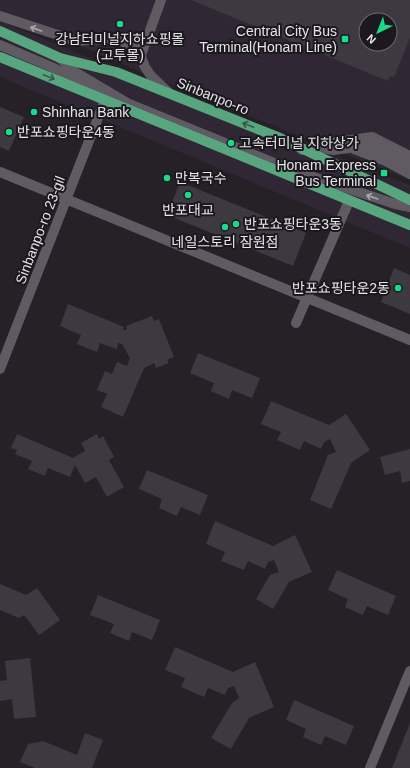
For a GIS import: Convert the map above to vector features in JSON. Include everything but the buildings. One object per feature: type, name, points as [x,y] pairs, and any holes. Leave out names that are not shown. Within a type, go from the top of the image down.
[{"type":"main road","name":"Sinbanpo-ro","points":[[0,31],[60,58],[116,72],[280,138],[302,150],[410,200]]},
{"type":"main road","points":[[0,58],[410,225]]},
{"type":"street","points":[[141,55],[161,0]]},
{"type":"street","points":[[0,16],[76,41],[114,38],[134,46],[141,55],[150,76],[171,95]]},
{"type":"street","points":[[0,40],[75,72],[129,104],[289,169],[410,208]]},
{"type":"street","points":[[0,45],[54,68],[109,102]]},
{"type":"street","points":[[60,58],[75,72]]},
{"type":"street","name":"Sinbanpo-ro 23-gil","points":[[0,369],[66,198],[93,133],[109,102]]},
{"type":"street","points":[[302,150],[337,142],[372,137],[410,156]]},
{"type":"street","points":[[315,148],[334,150],[369,145],[410,166]]},
{"type":"street","points":[[351,148],[386,161],[410,174]]},
{"type":"street","points":[[0,172],[410,340]]},
{"type":"street","points":[[296,323],[349,201]]},
{"type":"street","points":[[370,768],[410,671]]},
{"type":"shaded area","points":[[0,0],[410,0],[410,180],[164,82],[0,11]]},
{"type":"shaded area","name":"고속터미널 지하상가","points":[[0,21],[142,80],[410,185],[410,248],[0,77]]},
{"type":"place","name":"강남터미널지하쇼핑몰 (고투몰)","points":[[120,24]]},
{"type":"place","name":"Central City Bus Terminal(Honam Line)","points":[[345,39]]},
{"type":"place","name":"Shinhan Bank","points":[[34,112]]},
{"type":"place","name":"반포쇼핑타운4동","points":[[9,132]]},
{"type":"place","name":"고속터미널 지하상가","points":[[231,143]]},
{"type":"place","name":"Honam Express Bus Terminal","points":[[384,173]]},
{"type":"place","name":"만복국수","points":[[167,178]]},
{"type":"place","name":"반포대교","points":[[188,195]]},
{"type":"place","name":"반포쇼핑타운3동","points":[[236,224]]},
{"type":"place","name":"네일스토리 잠원점","points":[[225,227]]},
{"type":"place","name":"반포쇼핑타운2동","points":[[398,288]]}]
